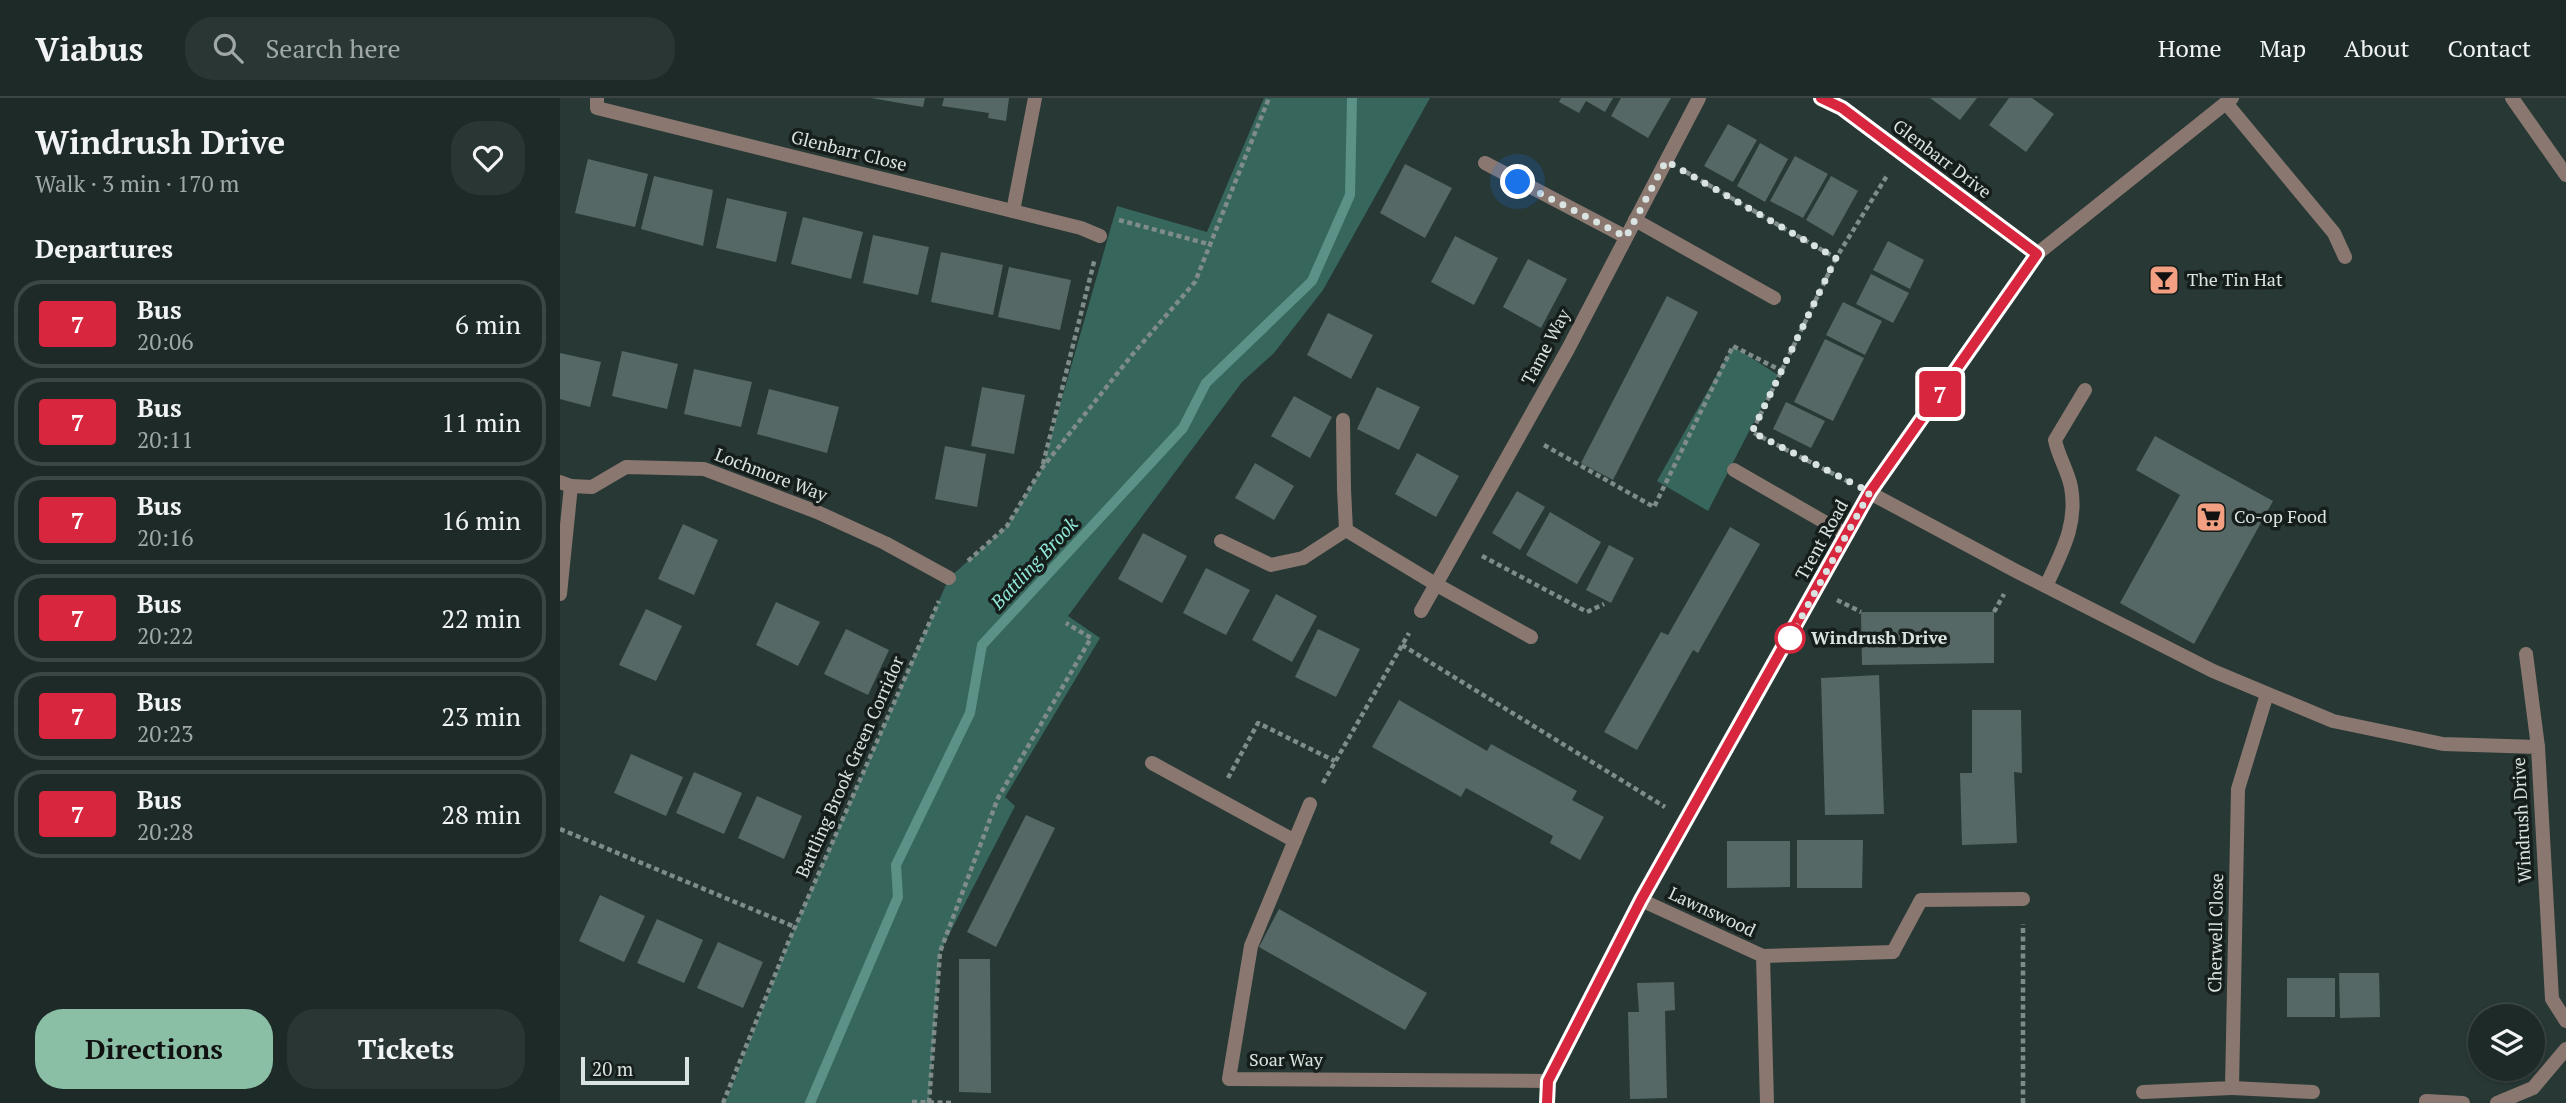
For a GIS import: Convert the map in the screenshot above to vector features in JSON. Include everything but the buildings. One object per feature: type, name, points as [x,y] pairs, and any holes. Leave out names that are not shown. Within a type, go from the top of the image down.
[{"type":"street","name":"Glenbarr Close","points":[[597,98],[597,108],[1081,228],[1100,236]]},
{"type":"street","points":[[1013,211],[1035,98]]},
{"type":"street","name":"Tame Way","points":[[1421,611],[1522,432],[1699,98]]},
{"type":"street","name":"Glenbarr Drive","points":[[1821,98],[1846,103],[1902,152],[2037,254]]},
{"type":"street","points":[[2512,98],[2566,175]]},
{"type":"street","points":[[2229,101],[2334,233],[2345,257]]},
{"type":"street","name":"Trent Road","points":[[1548,1081],[1641,900],[1870,492],[2037,254],[2229,101]]},
{"type":"street","points":[[1485,163],[1626,237]]},
{"type":"street","points":[[1635,220],[1774,298]]},
{"type":"street","points":[[2046,586],[2071,529],[2071,486],[2055,440],[2085,390]]},
{"type":"street","points":[[1343,420],[1346,530]]},
{"type":"street","name":"Lochmore Way","points":[[566,484],[592,487],[626,467],[704,469],[817,512],[885,543],[949,578]]},
{"type":"street","points":[[1734,470],[1847,535]]},
{"type":"street","points":[[560,594],[566,484]]},
{"type":"street","name":"Windrush Drive","points":[[1870,492],[2213,671],[2333,721],[2443,744],[2538,747],[2552,999],[2566,1021]]},
{"type":"street","points":[[1221,541],[1271,565],[1303,558],[1346,530]]},
{"type":"street","points":[[1346,530],[1437,585],[1531,636]]},
{"type":"street","points":[[2526,654],[2538,747]]},
{"type":"street","name":"Cherwell Close","points":[[2232,1088],[2238,789],[2267,694]]},
{"type":"street","points":[[1152,763],[1295,841]]},
{"type":"street","name":"Soar Way","points":[[1310,804],[1251,946],[1229,1079],[1548,1081]]},
{"type":"street","name":"Lawnswood","points":[[1641,900],[1763,957],[1893,952],[1921,900],[2023,899]]},
{"type":"street","points":[[1763,957],[1767,1103]]},
{"type":"street","points":[[2497,1103],[2533,1088],[2566,1049]]},
{"type":"street","points":[[1547,1103],[1548,1081]]},
{"type":"street","points":[[2143,1092],[2232,1088],[2313,1092]]},
{"type":"street","points":[[2426,1101],[2463,1103]]},
{"type":"path","name":"Battling Brook Green Corridor","points":[[723,1103],[795,927],[949,578],[1007,526],[1042,468],[1132,355],[1195,282],[1269,98]]},
{"type":"path","points":[[1870,492],[1752,432],[1836,258],[1902,152]]},
{"type":"path","points":[[1666,161],[1836,258]]},
{"type":"path","points":[[1100,236],[1105,216],[1212,245]]},
{"type":"path","name":"Battling Brook Green Corridor","points":[[1042,468],[1100,236]]},
{"type":"path","points":[[1522,432],[1654,508],[1733,346],[1782,371]]},
{"type":"path","points":[[1459,544],[1587,612],[1604,604]]},
{"type":"path","points":[[1310,804],[1421,611]]},
{"type":"path","points":[[930,1103],[940,952],[998,798],[1091,638],[1066,624]]},
{"type":"path","points":[[1402,645],[1687,820]]},
{"type":"path","points":[[1217,799],[1258,723],[1335,761]]},
{"type":"path","points":[[560,829],[795,927]]},
{"type":"path","points":[[2023,899],[2023,1103]]},
{"type":"path","points":[[912,1102],[953,1103]]},
{"type":"green space","points":[[1264,98],[1430,98],[1323,290],[1274,353],[1242,382],[1068,616],[1100,638],[1005,797],[1015,806],[940,952],[929,1103],[725,1103],[795,927],[949,578],[1007,526],[1042,468],[1117,206],[1207,232]]},
{"type":"green space","points":[[1733,346],[1778,375],[1708,511],[1657,481]]},
{"type":"waterway","name":"Battling Brook","points":[[810,1103],[898,897],[896,865],[970,713],[982,645],[1183,428],[1206,383],[1312,281],[1350,195],[1352,98]]},
{"type":"bus line","name":"7","points":[[1547,1103],[1548,1081],[1641,900],[1870,492],[2037,254],[1842,108],[1821,98]]},
{"type":"place","name":"The Tin Hat","points":[[2164,280]]},
{"type":"place","name":"Co-op Food","points":[[2211,517]]},
{"type":"place","name":"Windrush Drive","points":[[1790,638]]},
{"type":"route","points":[[1518,182],[1626,237],[1666,161],[1836,258],[1752,432],[1870,492],[1790,638]]}]
